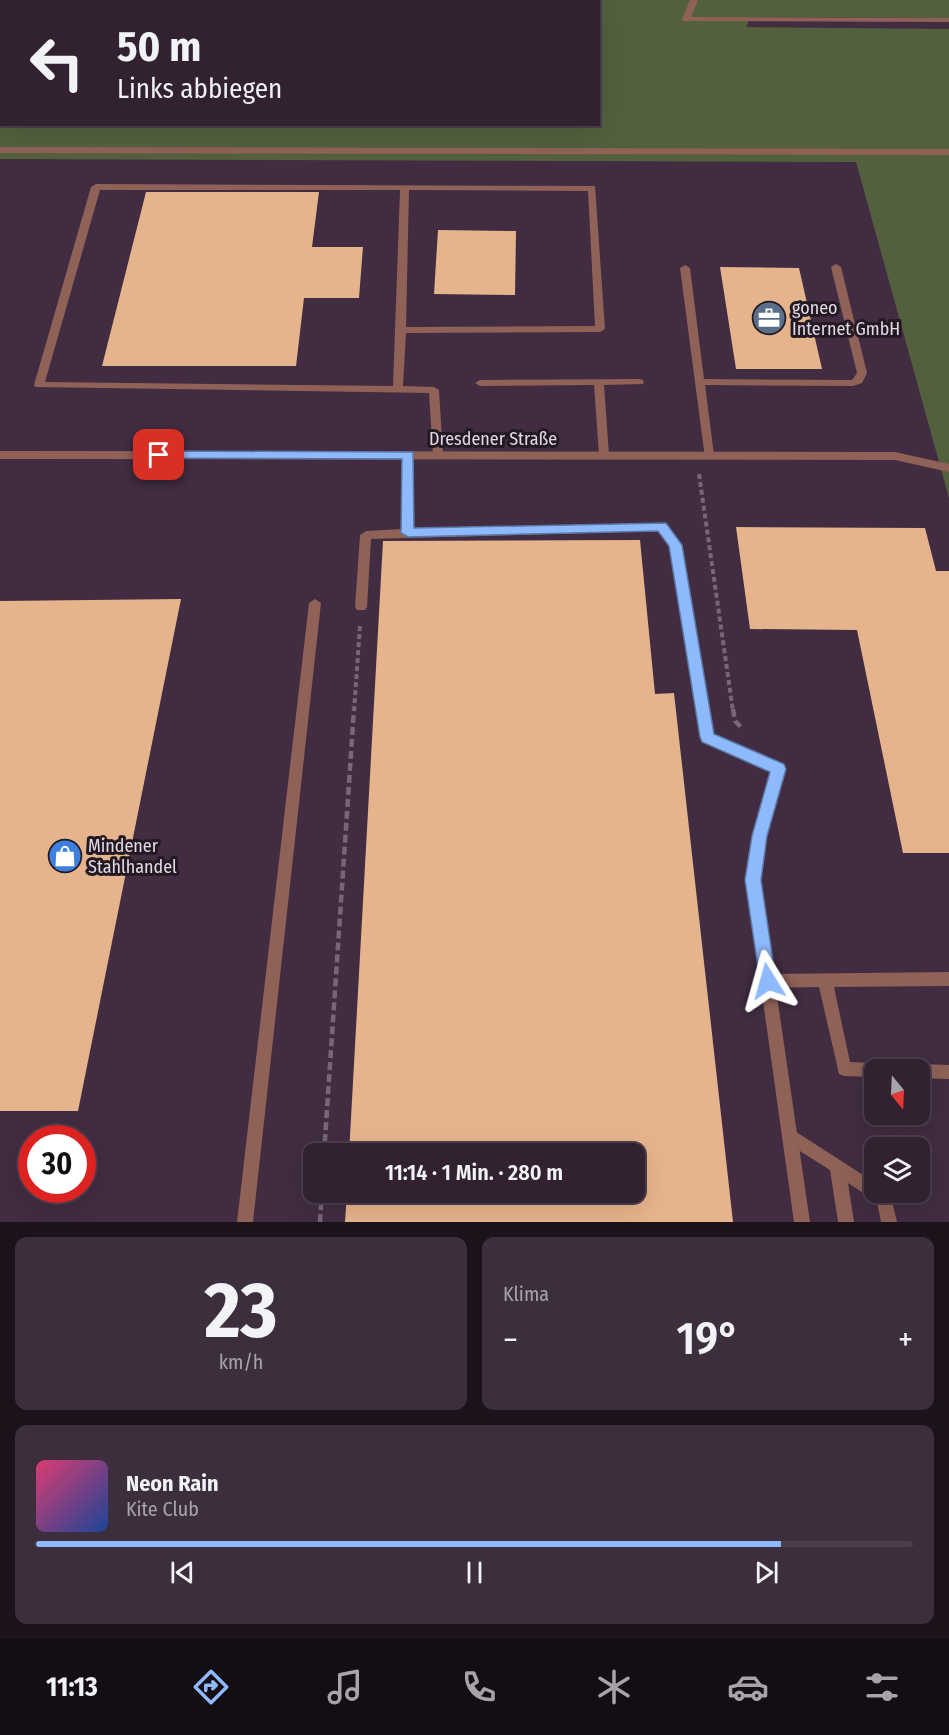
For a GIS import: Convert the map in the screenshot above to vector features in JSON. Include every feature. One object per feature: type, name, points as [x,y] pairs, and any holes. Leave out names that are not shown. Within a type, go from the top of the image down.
[{"type":"street","points":[[694,0],[686,19],[949,20]]},
{"type":"street","points":[[0,150],[949,152]]},
{"type":"street","points":[[400,330],[600,329],[592,188],[96,187],[39,385],[434,390],[438,455]]},
{"type":"street","points":[[398,390],[405,187]]},
{"type":"street","points":[[685,267],[709,456]]},
{"type":"street","points":[[700,382],[858,381],[862,373],[836,267]]},
{"type":"street","points":[[599,382],[604,455]]},
{"type":"street","points":[[480,383],[639,382]]},
{"type":"street","name":"Dresdener Straße","points":[[0,455],[895,456],[949,468]]},
{"type":"street","points":[[408,533],[409,455]]},
{"type":"street","points":[[361,607],[366,535],[662,527],[675,545],[707,737],[779,769],[759,836],[753,880],[802,1222]]},
{"type":"street","points":[[245,1222],[315,603]]},
{"type":"street","points":[[768,981],[949,979]]},
{"type":"street","points":[[825,980],[844,1069],[864,1070]]},
{"type":"street","points":[[930,1071],[949,1071]]},
{"type":"street","points":[[790,1136],[864,1184]]},
{"type":"street","points":[[837,1166],[846,1222]]},
{"type":"street","points":[[885,1203],[889,1222]]},
{"type":"path","points":[[696,455],[735,721],[750,737]]},
{"type":"path","points":[[325,1143],[361,607]]},
{"type":"path","points":[[320,1222],[321,1203]]},
{"type":"green space","points":[[600,0],[949,0],[949,18],[751,17],[746,27],[949,29],[949,498],[856,162],[0,159],[0,126],[600,126]]},
{"type":"building","points":[[146,192],[319,192],[312,247],[363,247],[359,298],[304,298],[296,366],[102,366]]},
{"type":"building","points":[[438,230],[516,231],[515,295],[434,294]]},
{"type":"building","name":"goneo Internet GmbH","points":[[720,267],[799,268],[822,369],[736,369]]},
{"type":"building","points":[[736,527],[925,528],[936,571],[949,571],[949,853],[903,853],[857,630],[750,629]]},
{"type":"building","points":[[640,540],[655,694],[674,693],[733,1222],[345,1222],[346,1203],[645,1203],[645,1143],[350,1143],[383,541]]},
{"type":"building","name":"Mindener Stahlhandel","points":[[181,599],[78,1111],[0,1111],[0,601]]},
{"type":"place","name":"goneo Internet GmbH","points":[[769,318]]},
{"type":"place","name":"Mindener Stahlhandel","points":[[65,856]]},
{"type":"route","points":[[159,455],[409,455],[408,533],[662,527],[675,545],[707,737],[779,769],[759,836],[753,880],[768,981]]}]
